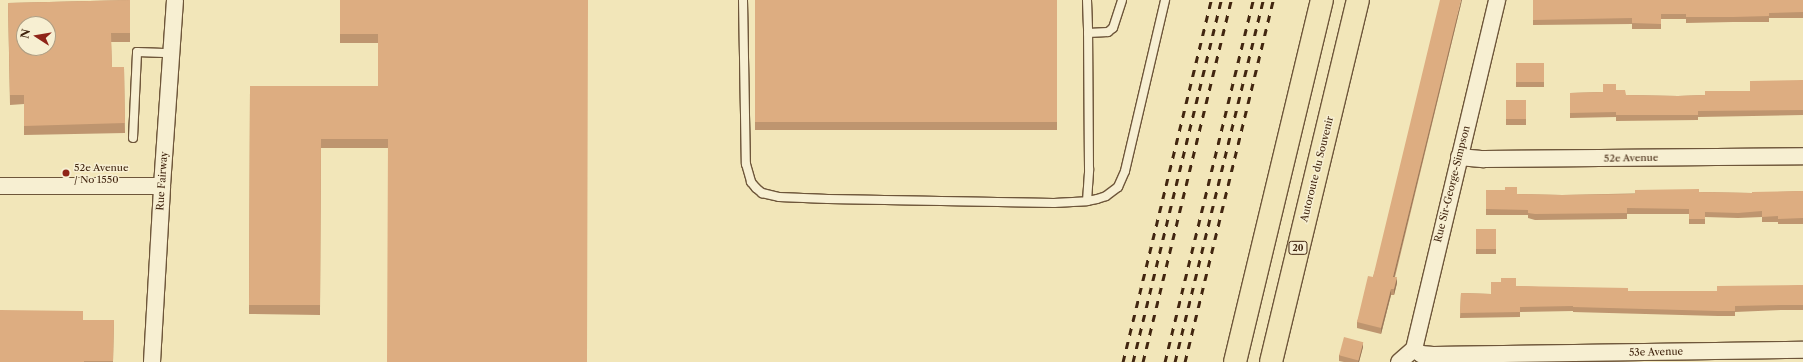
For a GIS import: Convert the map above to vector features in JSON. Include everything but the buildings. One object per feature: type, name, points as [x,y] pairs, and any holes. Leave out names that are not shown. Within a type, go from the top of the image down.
[{"type":"highway","points":[[1235,362],[1322,0]]},
{"type":"highway","name":"Autoroute du Souvenir","points":[[1270,362],[1358,0]]},
{"type":"highway","points":[[1223,362],[1249,307]]},
{"type":"street","name":"Rue Fairway","points":[[152,362],[175,0]]},
{"type":"street","name":"Rue Sir-George-Simpson","points":[[1414,349],[1497,0]]},
{"type":"street","name":"52e Avenue","points":[[1459,157],[1484,159],[1803,156]]},
{"type":"street","points":[[0,186],[162,186]]},
{"type":"street","points":[[1399,362],[1414,349]]},
{"type":"street","name":"53e Avenue","points":[[1414,349],[1421,354],[1433,355],[1803,350]]},
{"type":"lane","points":[[744,0],[745,158],[751,182],[762,193],[779,197],[828,199],[1054,203],[1087,201],[1106,196],[1118,187],[1122,179],[1165,0]]},
{"type":"lane","points":[[1087,0],[1089,169],[1087,201]]},
{"type":"lane","points":[[1088,33],[1108,32],[1113,28],[1122,0]]},
{"type":"lane","points":[[133,138],[137,52],[171,53]]},
{"type":"railway","points":[[1123,362],[1211,0]]},
{"type":"railway","points":[[1133,362],[1221,0]]},
{"type":"railway","points":[[1143,362],[1231,0]]},
{"type":"railway","points":[[1165,362],[1253,0]]},
{"type":"railway","points":[[1175,362],[1263,0]]},
{"type":"railway","points":[[1185,362],[1273,0]]},
{"type":"place","name":"52e Avenue / No 1550","points":[[66,173]]}]
